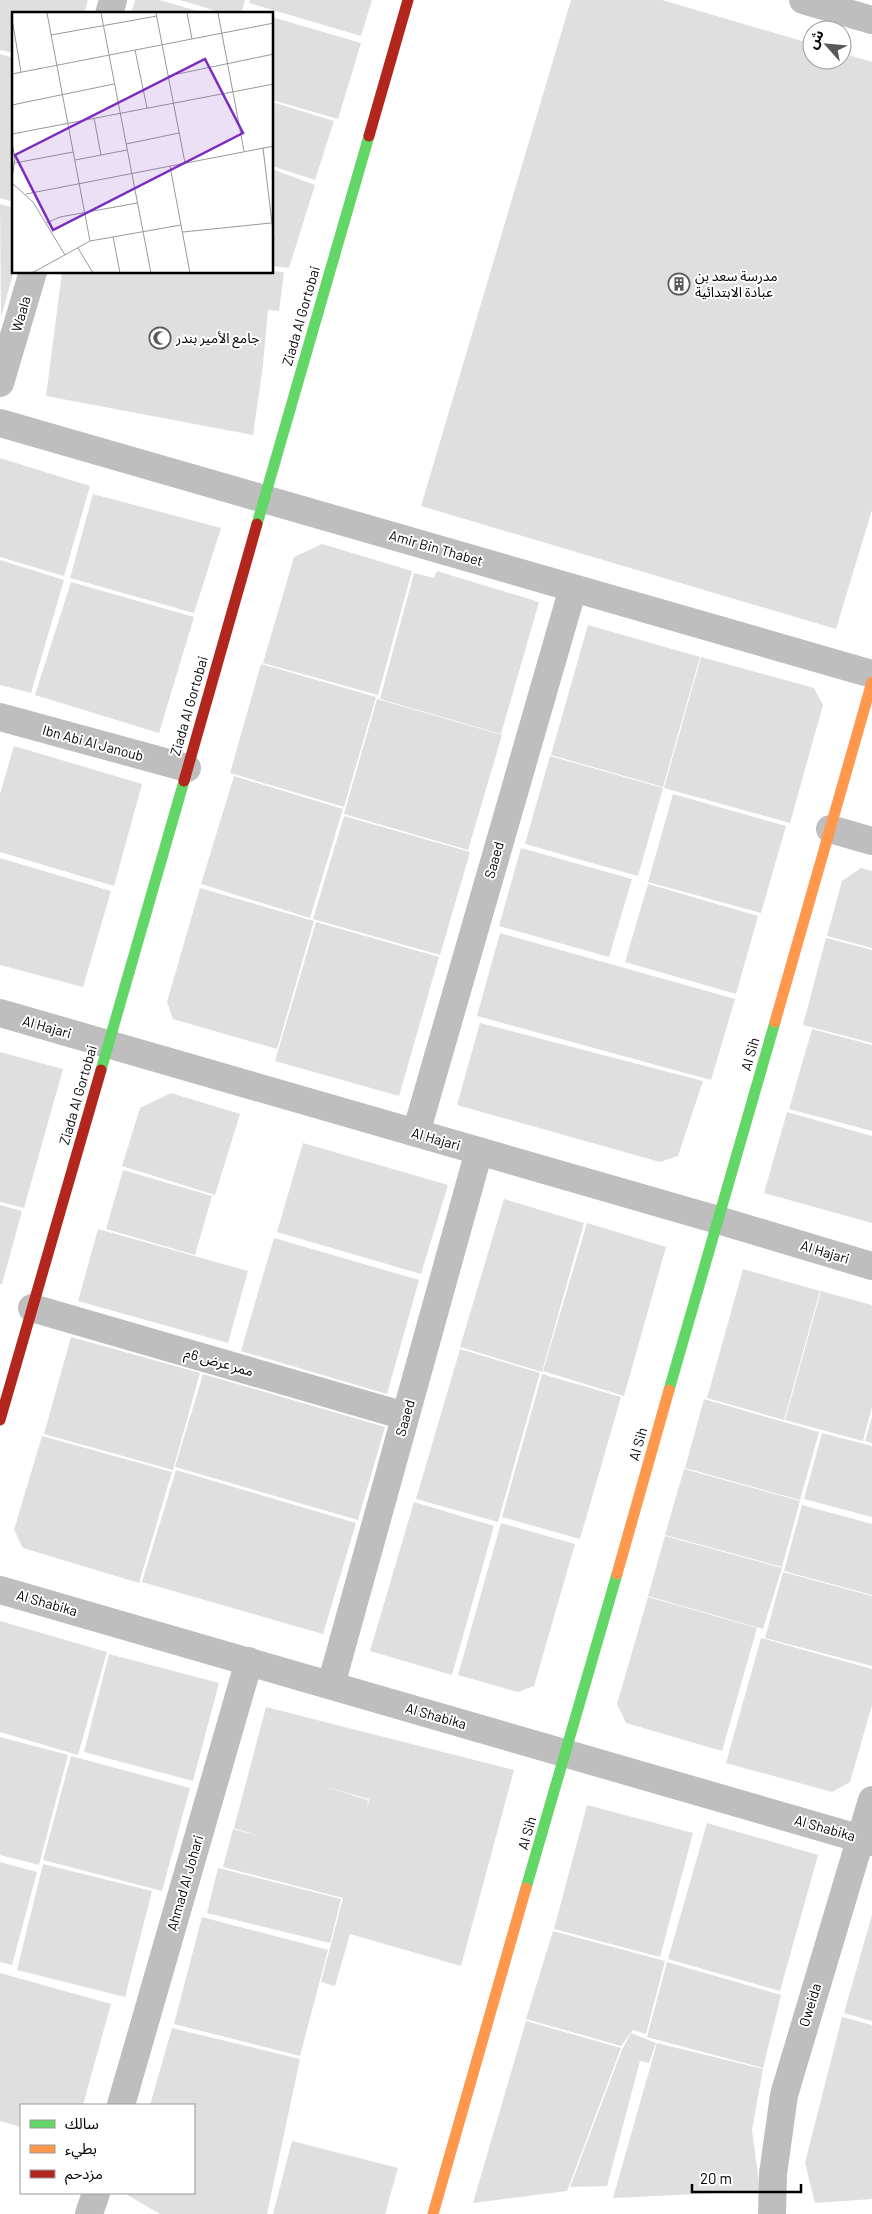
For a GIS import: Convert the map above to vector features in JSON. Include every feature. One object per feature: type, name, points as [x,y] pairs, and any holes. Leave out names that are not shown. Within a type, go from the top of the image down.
[{"type":"street","name":"Ziada Al Gortobai","points":[[0,1420],[408,0]]},
{"type":"street","points":[[803,0],[872,20]]},
{"type":"street","name":"Waala","points":[[0,383],[32,274]]},
{"type":"street","name":"Amir Bin Thabet","points":[[0,423],[872,674]]},
{"type":"street","name":"Saaed","points":[[416,1133],[573,588]]},
{"type":"street","name":"Al Sih","points":[[434,2214],[872,682]]},
{"type":"street","name":"Ibn Abi Al Janoub","points":[[0,717],[187,768]]},
{"type":"street","points":[[830,828],[872,841]]},
{"type":"street","name":"Al Hajari","points":[[0,1013],[872,1266]]},
{"type":"street","name":"Saaed","points":[[331,1685],[479,1151]]},
{"type":"street","name":"ممر عرض 6م","points":[[32,1308],[406,1416]]},
{"type":"street","name":"Al Shabika","points":[[0,1590],[866,1840]]},
{"type":"street","name":"Ahmad Al Johari","points":[[121,2104],[249,1662]]},
{"type":"street","name":"Oweida","points":[[772,2214],[774,2166],[784,2095],[866,1840],[872,1800]]},
{"type":"street","points":[[90,2214],[96,2194]]},
{"type":"building","points":[[0,0],[88,0],[85,12],[12,12],[12,53],[0,50]]},
{"type":"building","points":[[135,0],[160,0],[200,12],[132,12]]},
{"type":"building","points":[[180,0],[245,0],[242,12],[219,12]]},
{"type":"building","points":[[250,0],[372,0],[361,36],[249,3]]},
{"type":"building","name":"مدرسة سعد بن عبادة الابتدائية","points":[[571,0],[662,0],[802,41],[802,70],[852,70],[852,56],[872,62],[872,510],[836,629],[421,506]]},
{"type":"building","points":[[274,18],[361,43],[338,119],[274,101]]},
{"type":"building","points":[[0,54],[12,57],[12,201],[0,198]]},
{"type":"building","points":[[274,103],[334,121],[315,180],[274,167]]},
{"type":"building","points":[[274,170],[315,185],[289,268],[274,266]]},
{"type":"building","points":[[0,204],[12,207],[13,274],[1,318]]},
{"type":"building","name":"جامع الأمير بندر","points":[[274,271],[284,272],[279,311],[268,310],[263,365],[253,435],[46,396],[62,274],[274,274]]},
{"type":"building","points":[[0,458],[90,486],[64,576],[0,557]]},
{"type":"building","points":[[93,494],[221,528],[194,613],[70,578]]},
{"type":"building","points":[[322,544],[412,571],[378,695],[263,663],[294,557]]},
{"type":"building","points":[[0,560],[64,580],[31,693],[0,685]]},
{"type":"building","points":[[437,571],[539,602],[501,734],[380,699],[414,573],[434,578]]},
{"type":"building","points":[[71,582],[194,617],[159,733],[35,695]]},
{"type":"building","points":[[588,625],[700,657],[663,787],[551,755]]},
{"type":"building","points":[[701,657],[814,688],[823,705],[790,823],[664,788]]},
{"type":"building","points":[[261,664],[376,697],[344,807],[230,773]]},
{"type":"building","points":[[377,699],[502,735],[468,850],[344,814]]},
{"type":"building","points":[[14,746],[142,784],[114,886],[0,852],[0,794]]},
{"type":"building","points":[[550,756],[663,788],[638,876],[525,844]]},
{"type":"building","points":[[234,776],[343,809],[310,918],[201,884]]},
{"type":"building","points":[[673,794],[786,826],[761,913],[648,882]]},
{"type":"building","points":[[344,816],[470,852],[440,955],[313,919]]},
{"type":"building","points":[[521,848],[632,879],[609,957],[499,926]]},
{"type":"building","points":[[0,858],[111,891],[83,987],[0,965]]},
{"type":"building","points":[[861,868],[872,871],[872,948],[827,936],[842,881]]},
{"type":"building","points":[[648,884],[758,916],[736,994],[625,962]]},
{"type":"building","points":[[200,888],[314,921],[277,1049],[173,1019],[167,1002]]},
{"type":"building","points":[[316,922],[439,957],[399,1096],[275,1061]]},
{"type":"building","points":[[500,933],[735,999],[711,1080],[477,1016]]},
{"type":"building","points":[[826,938],[872,950],[872,1043],[803,1025]]},
{"type":"building","points":[[480,1023],[703,1081],[678,1156],[660,1162],[457,1105]]},
{"type":"building","points":[[812,1029],[872,1045],[872,1131],[789,1109]]},
{"type":"building","points":[[0,1052],[63,1069],[24,1208],[0,1202]]},
{"type":"building","points":[[171,1093],[240,1114],[215,1195],[122,1166],[140,1108]]},
{"type":"building","points":[[787,1112],[872,1136],[872,1223],[764,1193]]},
{"type":"building","points":[[303,1143],[448,1185],[421,1274],[277,1232]]},
{"type":"building","points":[[123,1170],[212,1196],[195,1255],[106,1229]]},
{"type":"building","points":[[504,1199],[584,1223],[542,1372],[460,1347]]},
{"type":"building","points":[[0,1205],[22,1211],[2,1284],[0,1284]]},
{"type":"building","points":[[587,1223],[666,1247],[624,1396],[543,1371]]},
{"type":"building","points":[[98,1229],[248,1271],[228,1343],[78,1301]]},
{"type":"building","points":[[274,1238],[419,1280],[387,1394],[241,1351]]},
{"type":"building","points":[[743,1269],[820,1291],[784,1420],[707,1398]]},
{"type":"building","points":[[821,1291],[872,1305],[872,1407],[863,1441],[785,1420]]},
{"type":"building","points":[[71,1337],[200,1373],[173,1470],[44,1434]]},
{"type":"building","points":[[460,1349],[540,1373],[498,1522],[416,1499]]},
{"type":"building","points":[[203,1374],[385,1427],[358,1520],[175,1467]]},
{"type":"building","points":[[542,1374],[621,1397],[580,1539],[502,1517]]},
{"type":"building","points":[[704,1399],[819,1432],[800,1500],[685,1468]]},
{"type":"building","points":[[872,1417],[872,1443],[865,1441]]},
{"type":"building","points":[[822,1433],[872,1446],[872,1517],[804,1499]]},
{"type":"building","points":[[42,1436],[172,1472],[139,1583],[23,1548],[14,1530]]},
{"type":"building","points":[[684,1469],[800,1501],[782,1567],[665,1535]]},
{"type":"building","points":[[176,1470],[356,1523],[323,1634],[142,1582]]},
{"type":"building","points":[[414,1502],[494,1526],[452,1675],[370,1651]]},
{"type":"building","points":[[802,1505],[872,1524],[872,1595],[784,1571]]},
{"type":"building","points":[[501,1523],[575,1544],[534,1686],[518,1692],[458,1675]]},
{"type":"building","points":[[665,1536],[782,1568],[763,1629],[648,1596]]},
{"type":"building","points":[[783,1572],[872,1596],[872,1666],[765,1638]]},
{"type":"building","points":[[648,1597],[757,1628],[722,1751],[626,1723],[617,1704]]},
{"type":"building","points":[[0,1621],[107,1652],[78,1755],[0,1732]]},
{"type":"building","points":[[761,1638],[872,1669],[872,1705],[850,1782],[832,1792],[726,1763]]},
{"type":"building","points":[[109,1654],[219,1683],[193,1781],[84,1752]]},
{"type":"building","points":[[266,1707],[514,1770],[461,1966],[350,1934],[335,1986],[321,1982],[343,1898],[223,1867],[233,1829],[260,1836],[234,1828]],"holes":[[[323,1786],[369,1799],[367,1809],[368,1800]]]},
{"type":"building","points":[[0,1737],[68,1755],[39,1865],[0,1855]]},
{"type":"building","points":[[71,1756],[190,1788],[162,1891],[43,1860]]},
{"type":"building","points":[[587,1805],[693,1833],[660,1957],[554,1929]]},
{"type":"building","points":[[707,1823],[818,1855],[780,1991],[668,1959]]},
{"type":"building","points":[[0,1862],[37,1872],[12,1965],[0,1962]]},
{"type":"building","points":[[43,1864],[152,1891],[125,1997],[17,1970]]},
{"type":"building","points":[[218,1868],[341,1899],[330,1943],[207,1913]]},
{"type":"building","points":[[872,1915],[872,2021],[844,2013]]},
{"type":"building","points":[[202,1917],[328,1950],[300,2056],[174,2024]]},
{"type":"building","points":[[553,1931],[665,1961],[646,2034],[633,2030],[621,2046],[526,2019]]},
{"type":"building","points":[[667,1962],[781,1995],[763,2068],[647,2037]]},
{"type":"building","points":[[0,1973],[111,2004],[83,2104],[20,2104],[20,2127],[0,2121]]},
{"type":"building","points":[[842,2017],[872,2025],[872,2199],[815,2203],[805,2163]]},
{"type":"building","points":[[526,2021],[621,2048],[567,2191],[473,2203]]},
{"type":"building","points":[[172,2028],[300,2059],[267,2214],[160,2214],[126,2194],[195,2194],[195,2104],[150,2104]]},
{"type":"building","points":[[631,2033],[656,2043],[649,2063],[640,2061],[607,2186],[570,2187],[622,2050]]},
{"type":"building","points":[[657,2043],[763,2069],[752,2130],[760,2191],[613,2198]]},
{"type":"building","points":[[292,2141],[398,2168],[385,2214],[273,2214]]},
{"type":"traffic: fast","points":[[257,524],[369,136]]},
{"type":"traffic: fast","points":[[101,1070],[184,781]]},
{"type":"traffic: fast","points":[[669,1390],[775,1022]]},
{"type":"traffic: fast","points":[[526,1888],[617,1574]]},
{"type":"traffic: slow","points":[[775,1022],[872,682]]},
{"type":"traffic: slow","points":[[617,1574],[669,1390]]},
{"type":"traffic: slow","points":[[433,2214],[526,1888]]},
{"type":"traffic: jam","points":[[369,136],[408,0]]},
{"type":"traffic: jam","points":[[184,781],[257,524]]},
{"type":"traffic: jam","points":[[0,1420],[101,1070]]},
{"type":"place","name":"مدرسة سعد بن عبادة الابتدائية","points":[[679,284]]},
{"type":"place","name":"جامع الأمير بندر","points":[[160,338]]}]
